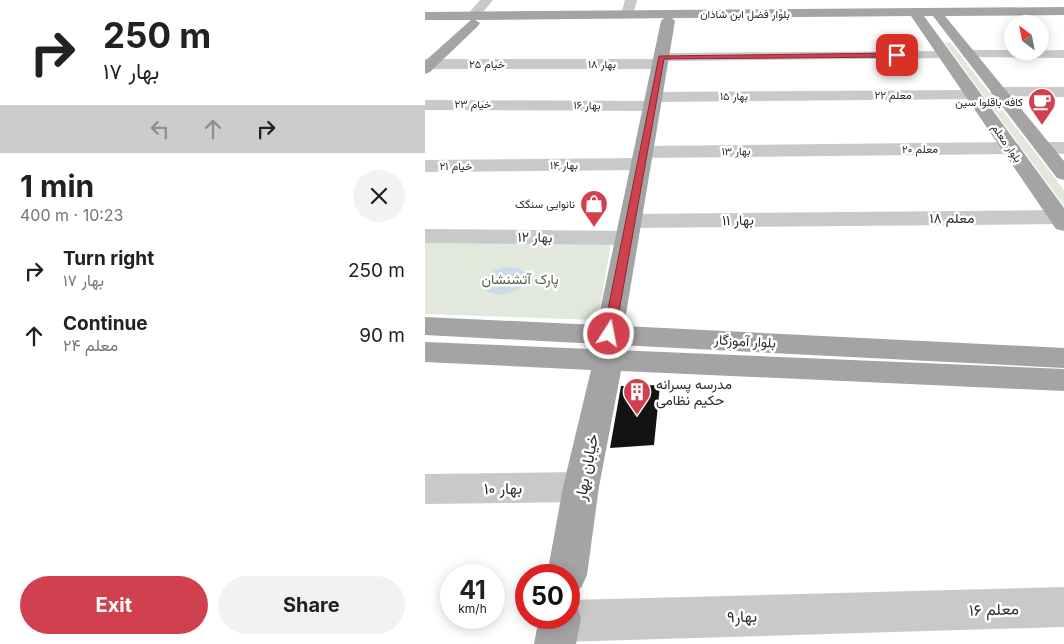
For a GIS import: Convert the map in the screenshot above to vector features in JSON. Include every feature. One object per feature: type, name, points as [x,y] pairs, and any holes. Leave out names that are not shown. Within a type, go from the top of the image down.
[{"type":"main road","points":[[812,0],[816,14]]},
{"type":"main road","name":"بلوار فضل ابن شاذان","points":[[425,16],[473,19],[584,18],[668,21],[928,16],[1064,11]]},
{"type":"main road","name":"بلوار فضل ابن شاذان","points":[[584,18],[627,14],[816,14],[1064,18]]},
{"type":"main road","name":"بلوار معلم","points":[[928,16],[958,41],[1064,174]]},
{"type":"main road","name":"بلوار معلم","points":[[928,16],[940,48],[1061,220]]},
{"type":"main road","name":"بلوار فضل ابن شاذان","points":[[425,23],[473,19]]},
{"type":"main road","points":[[427,66],[473,19]]},
{"type":"main road","name":"خیابان بهار","points":[[569,564],[581,487],[609,347],[668,21]]},
{"type":"main road","points":[[940,48],[958,41]]},
{"type":"main road","name":"بلوار آموزگار","points":[[425,326],[609,347],[1064,380]]},
{"type":"main road","name":"بلوار آموزگار","points":[[425,352],[609,347],[1064,358]]},
{"type":"street","points":[[473,19],[487,0]]},
{"type":"street","points":[[627,14],[631,0]]},
{"type":"street","name":"بهار ۱۸","points":[[545,64],[803,56],[940,48]]},
{"type":"street","points":[[969,54],[1064,54]]},
{"type":"street","name":"خیام ۲۵","points":[[427,66],[545,64]]},
{"type":"street","points":[[999,92],[1064,92]]},
{"type":"street","name":"معلم ۲۲","points":[[814,96],[973,95]]},
{"type":"street","name":"بهار ۱۵","points":[[653,101],[814,96]]},
{"type":"street","name":"بهار ۱۶","points":[[521,104],[653,101]]},
{"type":"street","name":"خیام ۲۳","points":[[425,105],[521,104]]},
{"type":"street","name":"معلم ۲۰","points":[[828,150],[1011,148]]},
{"type":"street","points":[[1044,148],[1064,148]]},
{"type":"street","name":"بهار ۱۳","points":[[642,158],[828,150]]},
{"type":"street","name":"بهار ۱۴","points":[[487,165],[642,158]]},
{"type":"street","name":"خیام ۲۱","points":[[425,166],[487,165]]},
{"type":"street","name":"معلم ۱۸","points":[[845,219],[1061,220]]},
{"type":"street","name":"بهار ۱۱","points":[[629,229],[845,219]]},
{"type":"street","name":"بهار ۱۲","points":[[433,236],[629,229]]},
{"type":"street","name":"بهار ۱۰","points":[[425,489],[581,487]]},
{"type":"street","name":"معلم ۱۶","points":[[924,611],[1064,608]]},
{"type":"street","name":"بهار۹","points":[[580,626],[924,611]]},
{"type":"green space","points":[[909,16],[603,19],[604,18]]},
{"type":"green space","points":[[945,43],[951,43],[1064,190],[1064,206]]},
{"type":"green space","name":"پارک آتشنشان","points":[[425,240],[611,242],[598,320],[425,314]]},
{"type":"water","points":[[505,267],[518,268],[526,274],[527,278],[524,283],[519,288],[508,293],[495,294],[483,289],[482,280],[492,272]]},
{"type":"building","name":"مدرسه پسرانه حکیم نظامی","points":[[660,385],[654,445],[610,448],[621,386]]},
{"type":"place","name":"کافه باقلوا سین","points":[[1042,126]]},
{"type":"place","name":"نانوایی سنگک","points":[[594,228]]},
{"type":"place","name":"مدرسه پسرانه حکیم نظامی","points":[[637,416]]},
{"type":"route","points":[[609,334],[661,57],[897,55]]}]
